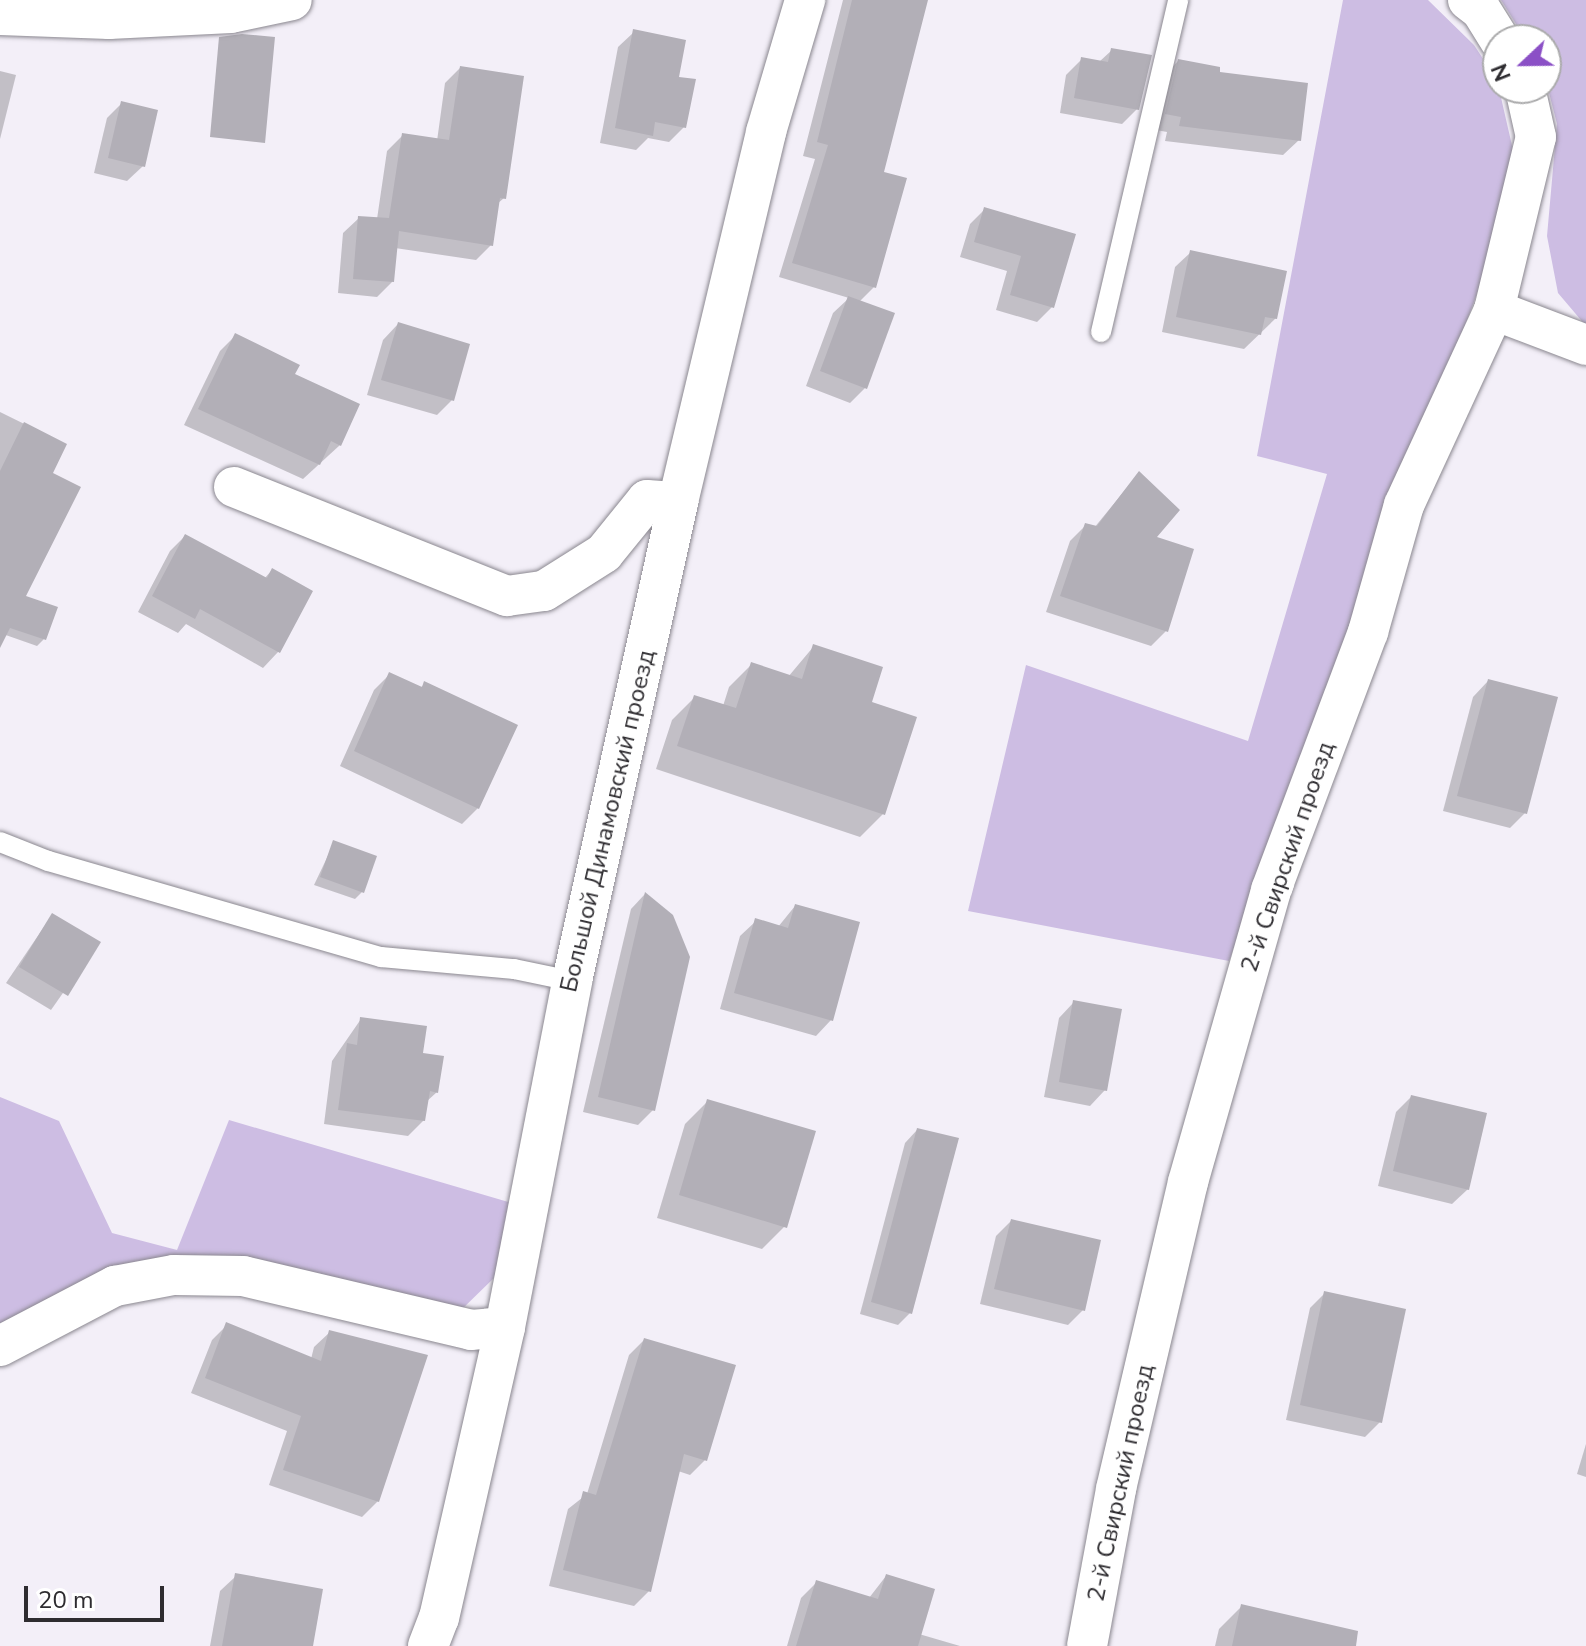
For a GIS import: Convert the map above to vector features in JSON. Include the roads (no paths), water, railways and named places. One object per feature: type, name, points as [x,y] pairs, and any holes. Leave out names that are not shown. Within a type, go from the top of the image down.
[{"type":"street","points":[[0,15],[109,19],[231,13],[292,0]]},
{"type":"street","name":"Большой Динамовский проезд","points":[[428,1646],[439,1618],[505,1327],[572,981],[678,502],[766,132],[805,0]]},
{"type":"street","points":[[1468,0],[1487,24]]},
{"type":"street","name":"2-й Свирский проезд","points":[[1087,1646],[1116,1489],[1185,1197],[1271,890],[1368,632],[1404,505],[1494,310],[1536,137],[1529,104]]},
{"type":"street","points":[[1494,310],[1586,345]]},
{"type":"street","points":[[234,487],[507,596],[544,591],[604,553],[647,500],[678,502]]},
{"type":"street","points":[[0,1346],[115,1286],[174,1275],[243,1276],[471,1330],[505,1327]]},
{"type":"lane","points":[[1101,332],[1178,0]]},
{"type":"lane","points":[[0,842],[48,861],[381,957],[514,969],[572,981]]}]
